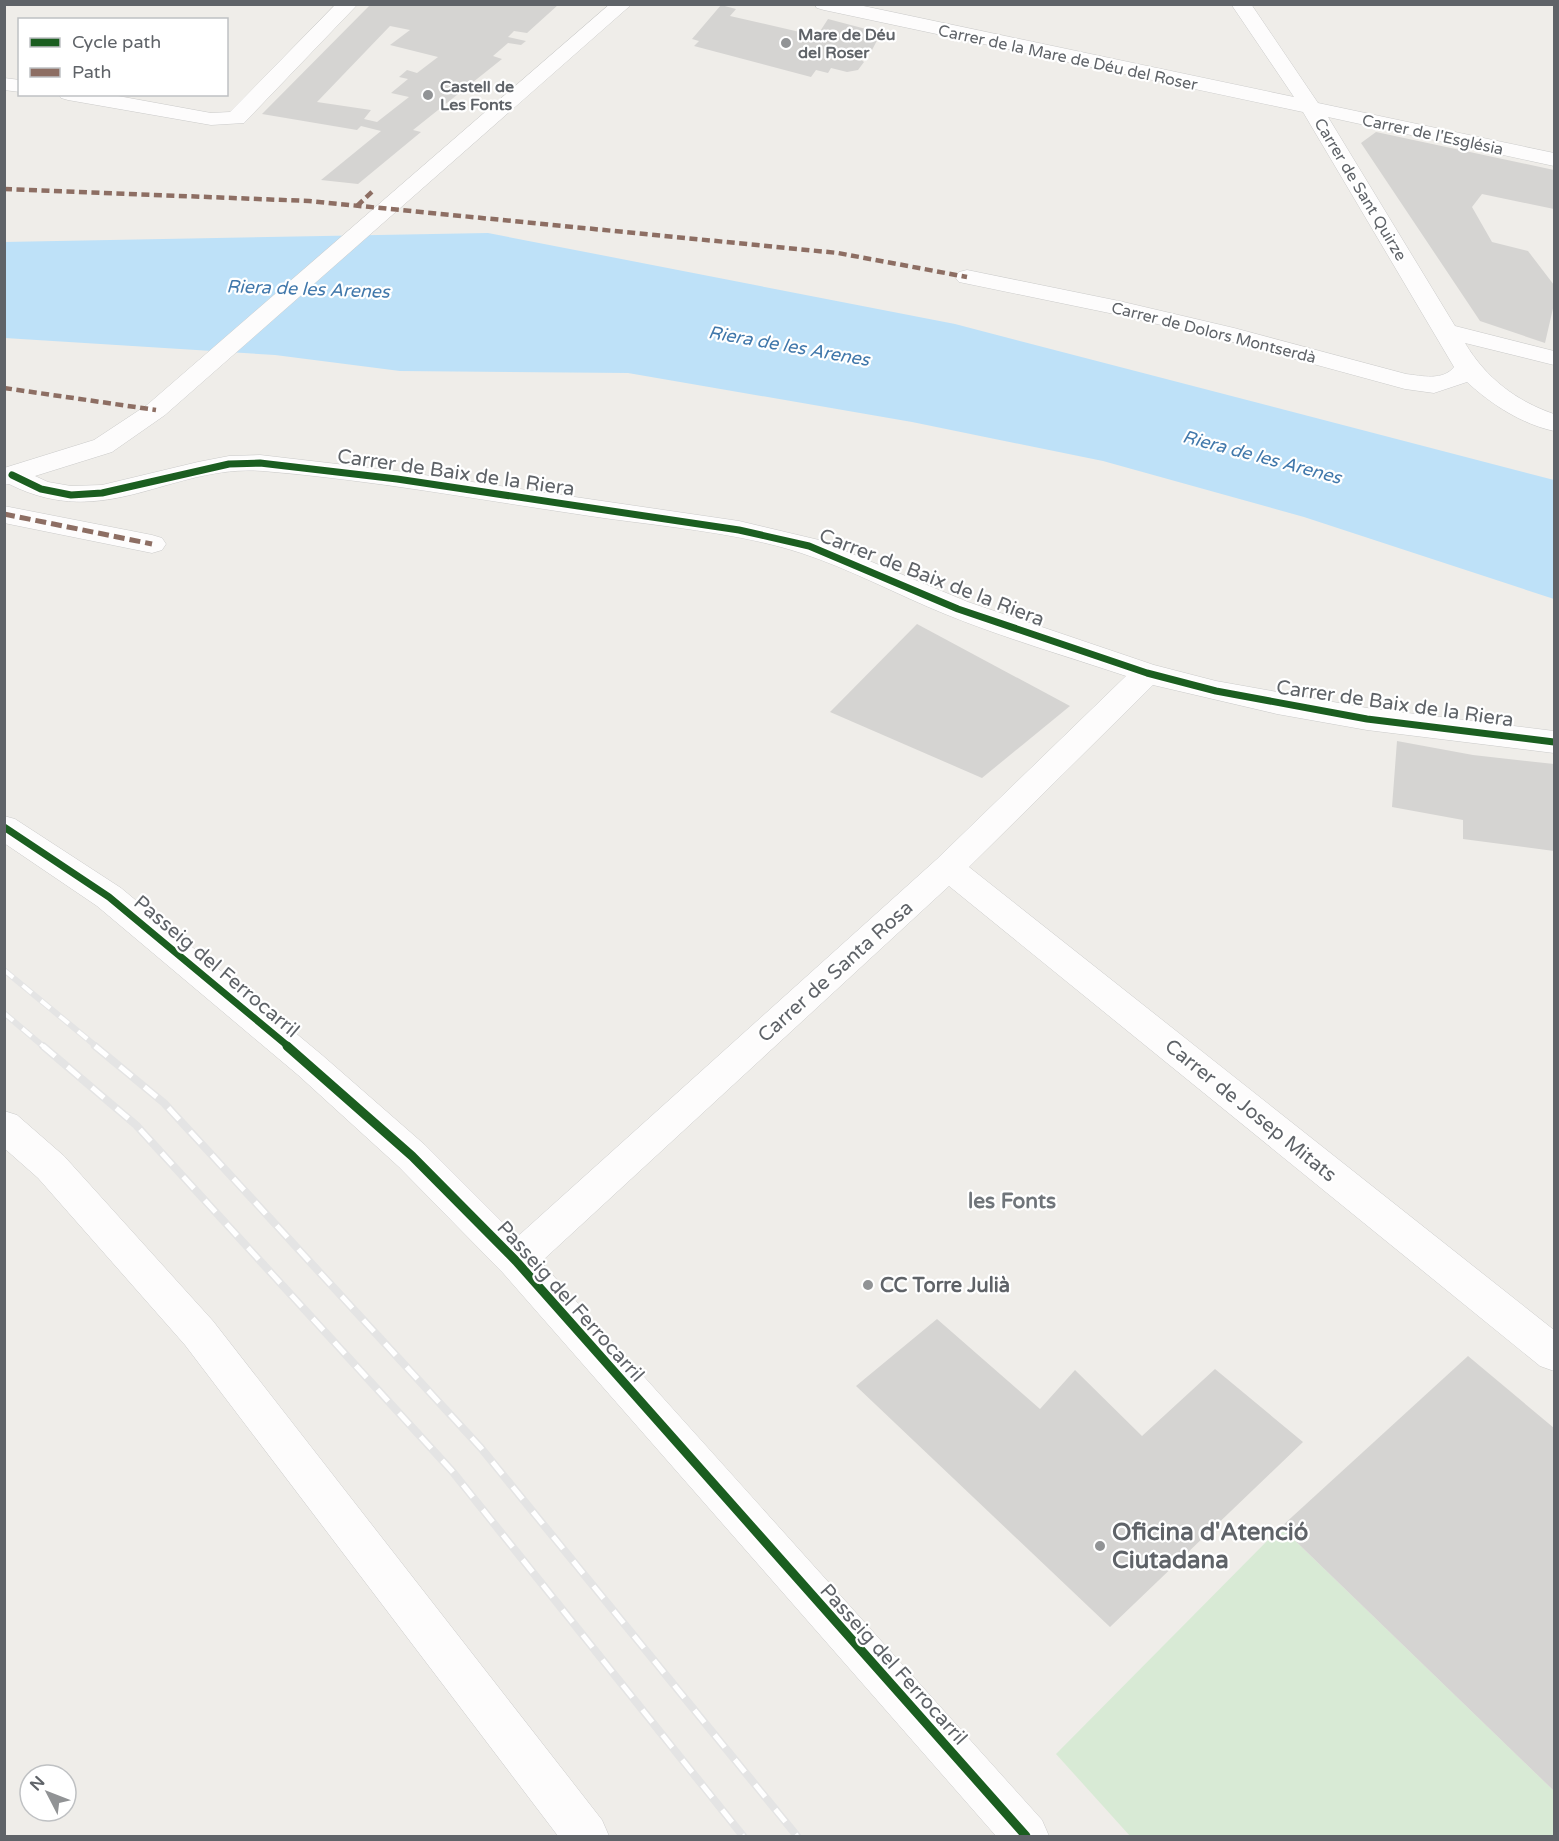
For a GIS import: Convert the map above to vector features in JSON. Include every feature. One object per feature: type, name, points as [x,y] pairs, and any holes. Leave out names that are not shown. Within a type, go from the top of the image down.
[{"type":"street","points":[[79,96],[211,119],[236,118],[348,4]]},
{"type":"street","name":"Carrer de la Mare de Déu del Roser","points":[[824,4],[1312,109]]},
{"type":"street","name":"Carrer de Sant Quirze","points":[[1241,4],[1312,109],[1445,331],[1463,372],[1509,404],[1554,423]]},
{"type":"street","points":[[8,476],[103,446],[156,410],[621,5]]},
{"type":"street","name":"Carrer de l'Església","points":[[1312,109],[1554,159]]},
{"type":"street","name":"Carrer de Dolors Montserdà","points":[[967,278],[1234,335],[1405,381],[1434,385],[1463,372]]},
{"type":"street","points":[[1445,331],[1554,358]]},
{"type":"street","name":"Carrer de Baix de la Riera","points":[[8,476],[28,487],[50,493],[86,494],[140,487],[199,469],[225,464],[260,463],[409,481],[739,530],[809,546],[958,609],[1147,673],[1278,704],[1367,719],[1554,742]]},
{"type":"street","points":[[4,514],[152,544]]},
{"type":"street","name":"Carrer de Santa Rosa","points":[[516,1261],[948,868],[1147,673]]},
{"type":"street","name":"Passeig del Ferrocarril","points":[[4,827],[109,897],[310,1065],[412,1156],[516,1261],[1026,1836]]},
{"type":"street","name":"Carrer de Josep Mitats","points":[[948,868],[1554,1353]]},
{"type":"street","points":[[4,1126],[51,1167],[199,1333],[586,1836]]},
{"type":"green space","points":[[1281,1527],[1554,1791],[1554,1836],[1130,1836],[1056,1754]]},
{"type":"water","name":"Riera de les Arenes","points":[[488,233],[955,324],[1554,480],[1554,599],[1304,517],[1103,461],[912,422],[628,373],[400,371],[275,355],[5,338],[4,242]]},
{"type":"building","name":"Castell de Les Fonts","points":[[371,4],[558,5],[527,33],[514,31],[508,37],[526,41],[521,45],[508,43],[493,56],[502,59],[413,130],[421,132],[358,184],[321,180],[381,131],[361,126],[357,130],[262,114]],"holes":[[[390,26],[410,30],[390,45],[438,57],[417,73],[407,70],[399,77],[408,79],[391,93],[409,97],[377,122],[364,119],[371,110],[317,102]]]},
{"type":"building","name":"Mare de Déu del Roser","points":[[721,5],[736,9],[730,16],[817,36],[828,19],[881,33],[872,50],[866,48],[862,55],[844,51],[842,53],[858,57],[864,62],[858,70],[847,72],[831,68],[828,73],[816,70],[811,77],[694,46],[699,41],[692,39]]},
{"type":"building","points":[[1376,132],[1554,170],[1554,209],[1482,194],[1472,207],[1492,242],[1528,251],[1554,285],[1554,304],[1545,343],[1480,321],[1361,143]]},
{"type":"building","points":[[917,624],[1070,706],[982,778],[830,712]]},
{"type":"building","points":[[1397,741],[1473,755],[1554,764],[1554,851],[1463,839],[1463,820],[1392,807]]},
{"type":"building","points":[[937,1319],[1040,1409],[1075,1370],[1142,1436],[1215,1369],[1303,1442],[1110,1627],[856,1386]]},
{"type":"building","points":[[1468,1356],[1554,1428],[1554,1791],[1281,1527]]},
{"type":"railway","points":[[4,970],[97,1047]]},
{"type":"railway","points":[[4,1013],[44,1047]]},
{"type":"railway","points":[[43,1046],[136,1125],[452,1471],[743,1836]]},
{"type":"railway","points":[[95,1046],[164,1103],[481,1448],[797,1836]]},
{"type":"marked path","points":[[4,189],[309,201],[838,253],[967,277]]},
{"type":"marked path","points":[[357,206],[375,189]]},
{"type":"marked path","points":[[4,388],[156,410]]},
{"type":"marked path","points":[[4,514],[152,544]]},
{"type":"cycle path","points":[[12,475],[41,489],[71,495],[102,493],[134,487],[229,464],[260,463],[397,479],[739,530],[809,546],[958,609],[1147,673],[1216,691],[1367,719],[1554,742]]},
{"type":"cycle path","points":[[4,827],[109,897],[310,1065],[412,1156],[516,1261],[1026,1836]]},
{"type":"place","name":"Mare de Déu del Roser","points":[[786,43]]},
{"type":"place","name":"Castell de Les Fonts","points":[[428,95]]},
{"type":"place","name":"CC Torre Julià","points":[[868,1285]]},
{"type":"place","name":"Oficina d'Atenció Ciutadana","points":[[1100,1546]]},
{"type":"district","name":"les Fonts","points":[[1012,1201]]}]
